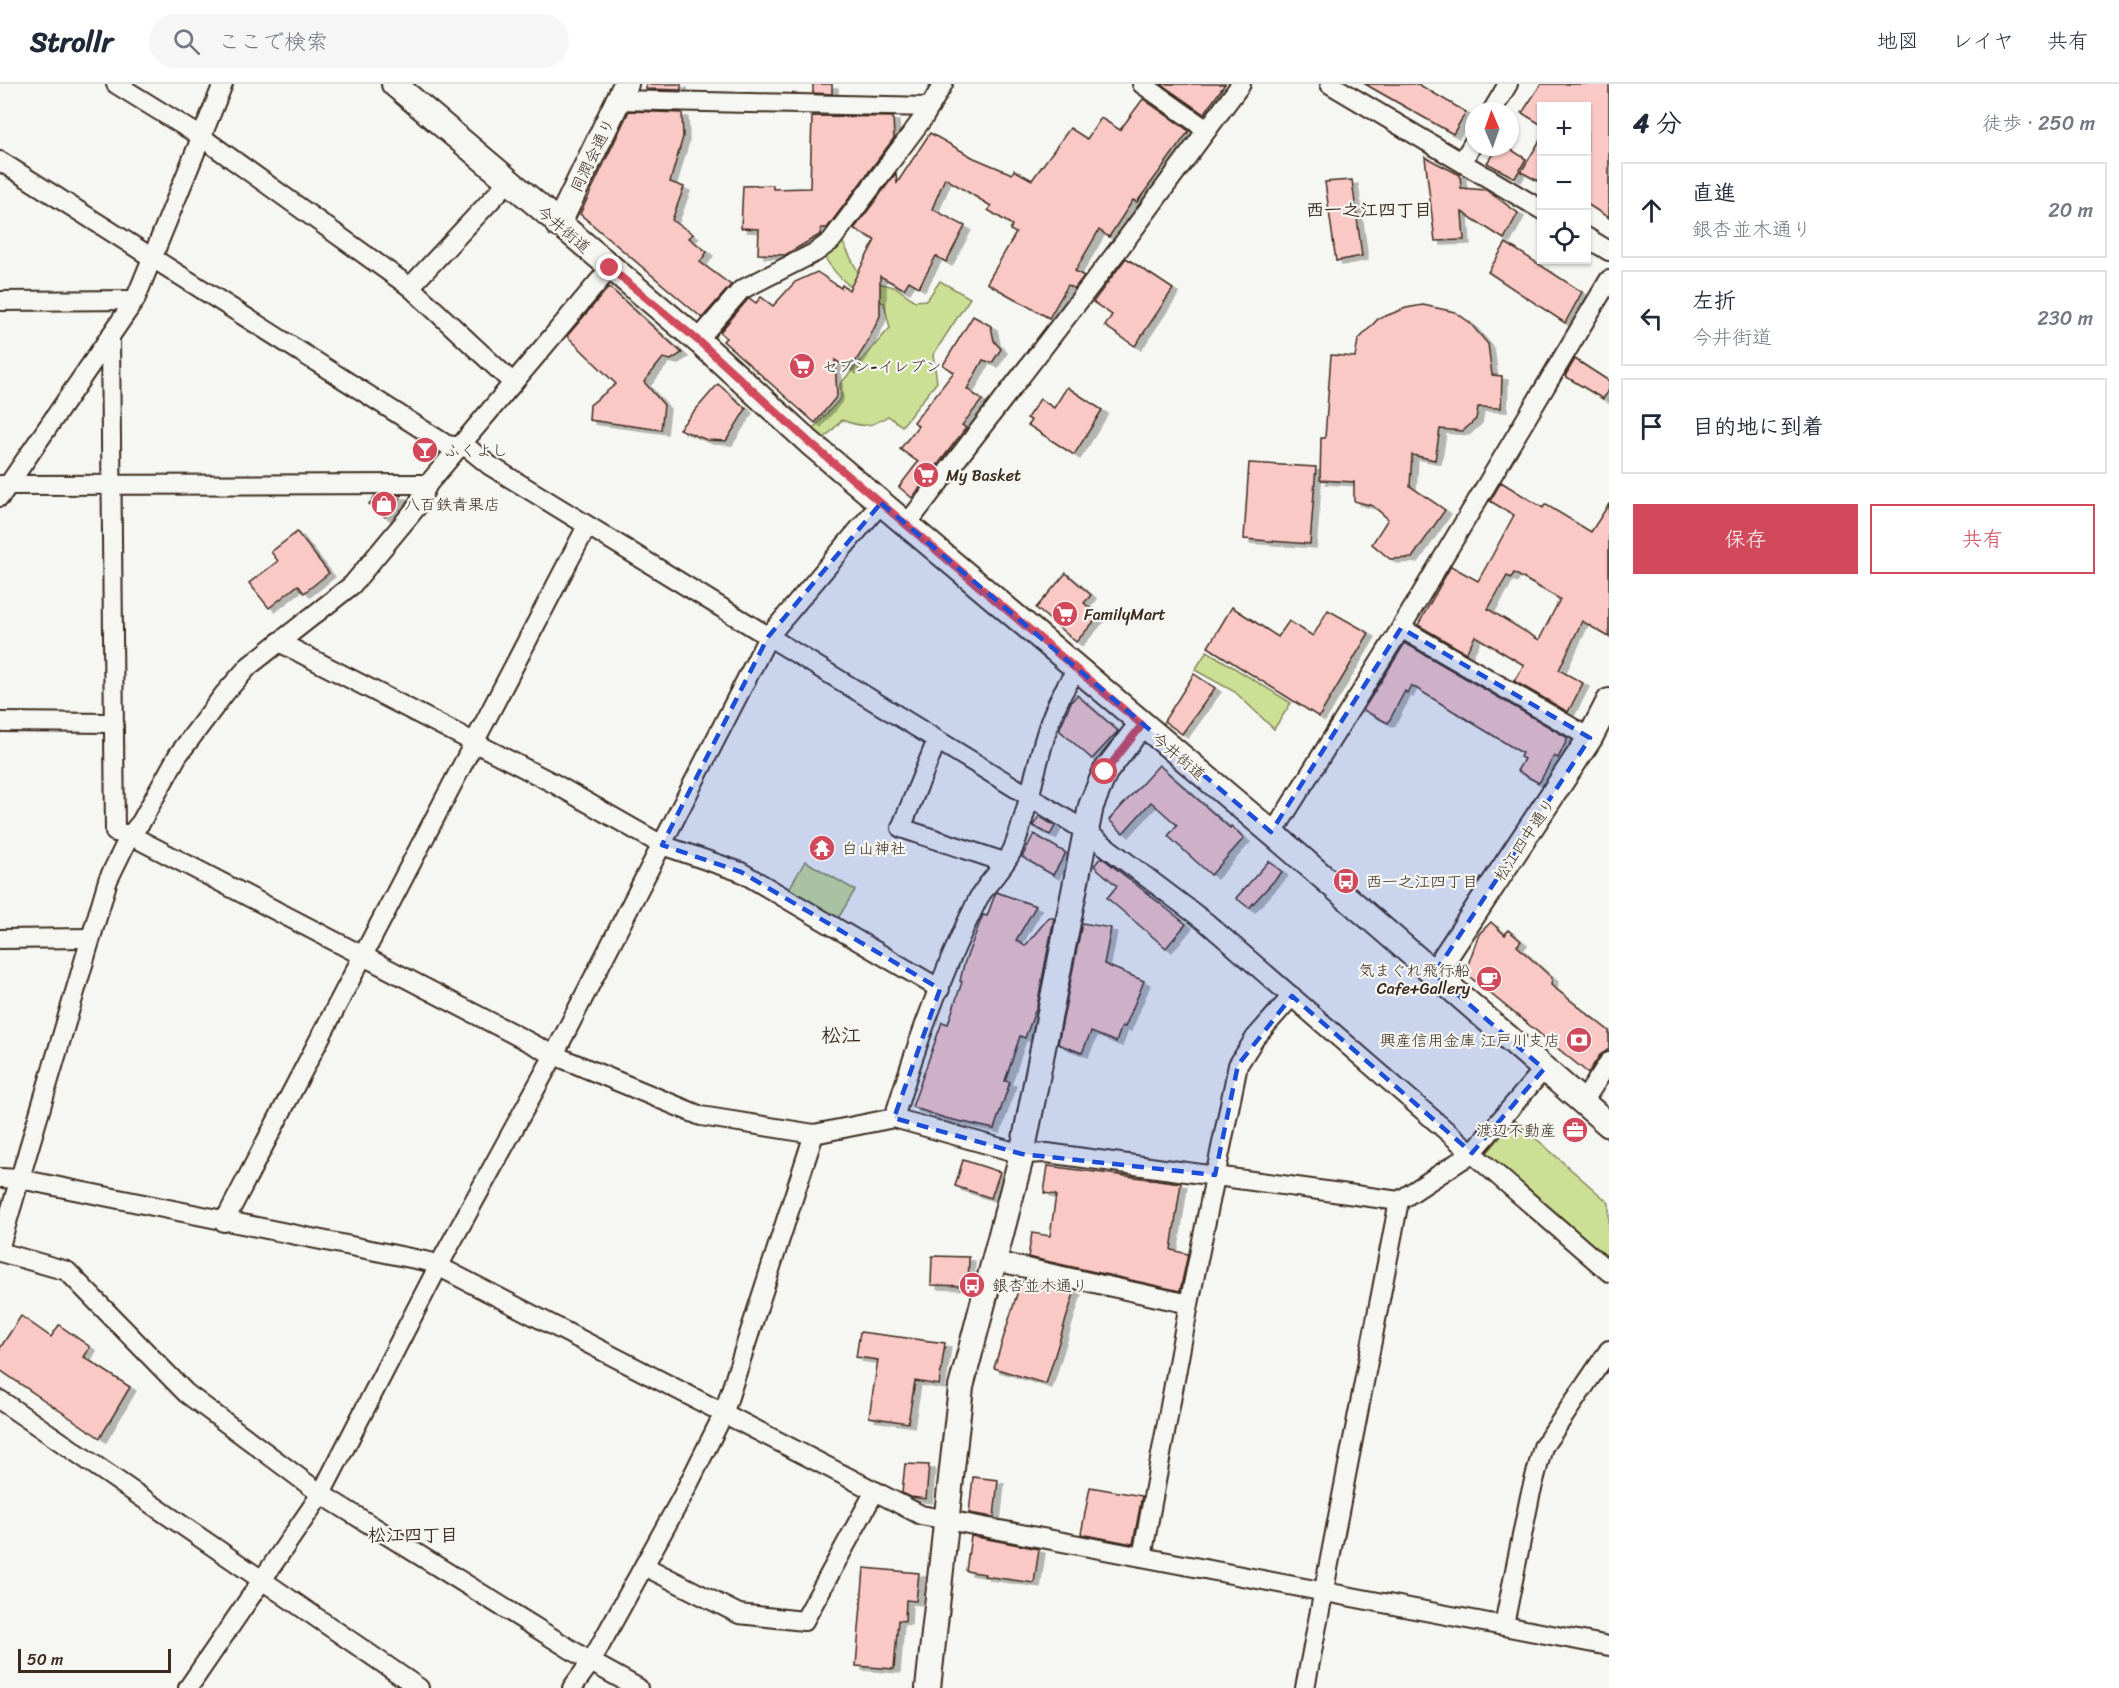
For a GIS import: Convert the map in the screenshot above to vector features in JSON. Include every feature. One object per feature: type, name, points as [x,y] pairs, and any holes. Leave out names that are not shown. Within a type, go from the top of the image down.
[{"type":"street","points":[[116,84],[200,136],[410,287],[513,382]]},
{"type":"street","points":[[3,489],[110,340],[135,300],[155,257],[200,136],[223,84]]},
{"type":"street","name":"今井街道","points":[[393,84],[701,343],[766,405],[1270,832],[1609,1125]]},
{"type":"street","points":[[701,343],[704,333],[741,290],[816,252],[831,241],[930,107],[943,84]]},
{"type":"street","points":[[1142,84],[1207,130]]},
{"type":"street","points":[[907,524],[1122,245],[1241,84]]},
{"type":"street","points":[[1330,84],[1537,207]]},
{"type":"street","points":[[1497,102],[1508,84]]},
{"type":"street","points":[[622,92],[930,107]]},
{"type":"street","name":"同潤会通り","points":[[558,225],[622,92]]},
{"type":"street","points":[[1462,162],[1466,156]]},
{"type":"street","points":[[0,161],[155,257],[447,445],[468,448],[489,465],[587,526],[1084,830],[1207,923],[1609,1272]]},
{"type":"street","points":[[410,287],[508,182]]},
{"type":"street","points":[[1591,240],[1609,251]]},
{"type":"street","points":[[0,1246],[89,938],[108,880],[130,835],[141,822],[178,755],[225,693],[249,666],[352,585],[416,508],[428,484],[610,268]]},
{"type":"street","points":[[1270,832],[1280,822],[1401,628],[1609,279]]},
{"type":"street","points":[[0,301],[135,300]]},
{"type":"street","points":[[110,340],[112,723],[115,832],[130,835],[363,958],[554,1055],[701,1116],[814,1134],[894,1118],[1022,1154],[1047,1154],[1399,1201],[1472,1153],[1544,1069]]},
{"type":"street","points":[[3,489],[111,485],[428,484]]},
{"type":"street","points":[[188,1688],[321,1494],[439,1265],[554,1055],[768,637],[881,503]]},
{"type":"street","points":[[224,1222],[587,526]]},
{"type":"street","points":[[1401,628],[1600,744]]},
{"type":"street","points":[[279,642],[555,784],[662,845],[741,872],[940,989]]},
{"type":"street","points":[[894,1118],[907,1072],[978,899],[1012,852],[1028,807],[1029,795],[1054,710],[1077,670]]},
{"type":"street","name":"松江四中通り","points":[[1434,974],[1600,744],[1609,701]]},
{"type":"street","points":[[0,722],[112,723]]},
{"type":"street","points":[[928,1688],[958,1401],[1022,1154],[1084,830],[1097,787],[1118,754],[1142,725]]},
{"type":"street","points":[[937,740],[901,828],[1004,862]]},
{"type":"street","points":[[0,939],[89,938]]},
{"type":"street","points":[[1142,1557],[1189,1304],[1238,1065],[1255,1038],[1292,996]]},
{"type":"street","points":[[1583,1102],[1609,1062]]},
{"type":"street","points":[[572,1688],[591,1662],[644,1566],[723,1414],[814,1134]]},
{"type":"street","points":[[0,1178],[20,1179],[439,1265],[921,1515],[1609,1646]]},
{"type":"street","points":[[1305,1688],[1399,1201]]},
{"type":"street","points":[[0,1252],[67,1271],[186,1393],[321,1494],[591,1662],[638,1688]]},
{"type":"street","points":[[994,1261],[1189,1304]]},
{"type":"street","points":[[1504,1625],[1530,1496],[1544,1447],[1609,1350]]},
{"type":"street","points":[[0,1400],[419,1688]]},
{"type":"street","points":[[644,1566],[740,1614],[804,1621],[875,1491]]},
{"type":"highlighted area","points":[[881,503],[1271,832],[1401,628],[1590,738],[1434,974],[1544,1069],[1472,1153],[1292,996],[1238,1065],[1215,1175],[1022,1154],[894,1118],[940,989],[741,872],[662,845],[768,637]]},
{"type":"green space","points":[[840,237],[858,272],[879,283],[897,288],[915,301],[927,300],[940,281],[970,298],[933,355],[937,382],[902,426],[888,416],[876,423],[865,425],[842,420],[818,445],[808,434],[841,398],[840,384],[890,328],[884,303],[864,295],[848,284],[834,271],[822,253]]},
{"type":"green space","points":[[1207,651],[1291,703],[1274,729],[1235,692],[1195,670]]},
{"type":"green space","points":[[805,861],[855,890],[836,922],[787,893]]},
{"type":"green space","points":[[1515,1120],[1609,1203],[1609,1265],[1486,1154]]},
{"type":"building","points":[[646,84],[681,84],[681,90],[646,89]]},
{"type":"building","points":[[813,84],[832,84],[832,94],[813,93]]},
{"type":"building","points":[[1161,84],[1225,84],[1204,114]]},
{"type":"building","points":[[1365,84],[1418,84],[1465,111],[1453,134]]},
{"type":"building","points":[[1541,84],[1609,84],[1609,218],[1591,207],[1591,102],[1537,102],[1537,122],[1522,113]]},
{"type":"building","points":[[1143,99],[1189,131],[1137,202],[1133,200],[1109,237],[1099,230],[1075,271],[1084,276],[1074,289],[1068,285],[1049,318],[987,283],[1016,233],[1010,230],[1012,225],[988,210],[991,206],[945,178],[932,209],[965,226],[946,262],[936,256],[919,287],[909,281],[904,289],[880,276],[880,316],[866,345],[850,370],[835,360],[837,396],[815,423],[723,341],[726,338],[720,332],[749,298],[756,303],[761,297],[773,306],[795,282],[817,272],[841,288],[842,285],[849,290],[875,240],[854,229],[896,173],[897,183],[930,133],[974,158],[1012,174],[1014,170],[1032,180],[1070,128],[1087,139],[1101,118],[1120,130]]},
{"type":"building","points":[[629,111],[682,113],[683,137],[670,182],[684,187],[672,220],[693,234],[689,238],[707,252],[700,262],[731,285],[702,318],[580,214]]},
{"type":"building","points":[[812,116],[893,117],[894,138],[827,228],[821,228],[821,234],[785,255],[758,254],[759,229],[741,228],[743,186],[773,185],[773,189],[810,188]]},
{"type":"building","points":[[1537,145],[1537,180],[1521,172]]},
{"type":"building","points":[[1519,155],[1526,159],[1515,178],[1487,163],[1491,156]]},
{"type":"building","points":[[1425,157],[1460,175],[1461,188],[1486,190],[1518,213],[1504,239],[1462,212],[1464,240],[1435,241]]},
{"type":"building","points":[[1352,180],[1362,256],[1336,261],[1325,182]]},
{"type":"building","points":[[1506,243],[1582,292],[1565,323],[1488,272]]},
{"type":"building","points":[[1126,258],[1173,289],[1135,346],[1105,326],[1112,315],[1093,302]]},
{"type":"building","points":[[609,287],[682,353],[671,360],[663,358],[644,382],[664,405],[661,430],[589,420],[590,405],[616,384],[567,336]]},
{"type":"building","points":[[1423,305],[1455,312],[1469,322],[1488,344],[1492,375],[1502,376],[1501,408],[1478,407],[1476,419],[1463,431],[1440,429],[1435,460],[1412,455],[1410,486],[1445,510],[1412,558],[1390,559],[1372,544],[1388,519],[1373,506],[1354,501],[1354,482],[1320,480],[1321,438],[1325,438],[1331,355],[1355,357],[1358,340],[1378,319],[1406,308]]},
{"type":"building","points":[[973,316],[991,326],[994,341],[1001,349],[992,363],[983,360],[967,389],[982,400],[962,425],[966,428],[912,498],[899,487],[918,462],[900,449],[918,426],[914,422],[954,372],[943,365]]},
{"type":"building","points":[[1575,359],[1609,381],[1609,390],[1603,399],[1565,376]]},
{"type":"building","points":[[718,384],[746,409],[726,441],[707,440],[679,429]]},
{"type":"building","points":[[1067,387],[1102,410],[1074,455],[1028,425],[1031,420],[1027,418],[1040,399],[1054,408]]},
{"type":"building","points":[[1249,463],[1316,467],[1310,544],[1244,539]]},
{"type":"building","points":[[1501,482],[1543,508],[1545,504],[1591,532],[1609,504],[1609,637],[1582,621],[1559,670],[1583,683],[1568,712],[1514,681],[1524,665],[1475,636],[1466,653],[1418,625],[1451,566],[1478,581],[1514,515],[1490,501]],"holes":[[[1514,573],[1560,599],[1539,640],[1488,609],[1507,576],[1511,578]]]},
{"type":"building","points":[[376,495],[402,495],[385,517],[369,504]]},
{"type":"building","points":[[297,532],[329,573],[304,593],[298,585],[269,608],[249,583],[278,561],[271,552]]},
{"type":"building","points":[[1066,573],[1091,595],[1084,603],[1099,616],[1076,642],[1036,608]]},
{"type":"building","points":[[1232,607],[1278,637],[1289,621],[1313,636],[1328,610],[1369,633],[1319,717],[1208,647]]},
{"type":"building","points":[[1405,643],[1568,738],[1558,758],[1554,756],[1539,783],[1517,771],[1524,759],[1520,757],[1522,753],[1411,685],[1407,693],[1405,691],[1388,723],[1363,710]]},
{"type":"building","points":[[1194,674],[1215,688],[1182,734],[1164,721]]},
{"type":"building","points":[[1077,695],[1118,731],[1092,759],[1059,730],[1071,702]]},
{"type":"building","points":[[1159,765],[1244,838],[1211,875],[1168,836],[1177,825],[1151,802],[1123,833],[1109,820]]},
{"type":"building","points":[[1039,816],[1055,826],[1050,835],[1033,826]]},
{"type":"building","points":[[1034,834],[1066,853],[1053,875],[1022,857]]},
{"type":"building","points":[[1101,857],[1186,924],[1166,948],[1107,898],[1117,886],[1094,866]]},
{"type":"building","points":[[1269,861],[1282,872],[1249,908],[1236,898]]},
{"type":"building","points":[[996,892],[1036,906],[1016,940],[1025,946],[1049,917],[1054,918],[1037,1006],[1025,1038],[1020,1036],[1005,1081],[1010,1082],[994,1129],[945,1118],[912,1107],[942,1022],[948,1024],[962,982],[960,981],[964,964],[980,922],[983,915],[987,916]]},
{"type":"building","points":[[1491,922],[1505,935],[1508,930],[1521,941],[1517,946],[1552,978],[1551,985],[1609,1031],[1609,1049],[1600,1055],[1588,1073],[1465,973],[1479,934]]},
{"type":"building","points":[[1082,923],[1111,928],[1104,964],[1144,981],[1125,1027],[1122,1026],[1116,1042],[1091,1032],[1082,1053],[1058,1044]]},
{"type":"building","points":[[963,1160],[1000,1172],[991,1198],[955,1186]]},
{"type":"building","points":[[1048,1166],[1181,1183],[1171,1250],[1188,1254],[1180,1291],[1028,1257],[1032,1233],[1050,1236],[1056,1195],[1044,1193]]},
{"type":"building","points":[[932,1256],[969,1257],[968,1286],[931,1285]]},
{"type":"building","points":[[1025,1279],[1075,1290],[1046,1384],[994,1368],[1021,1281],[1025,1282]]},
{"type":"building","points":[[21,1316],[51,1337],[59,1325],[90,1347],[84,1357],[130,1387],[100,1438],[0,1370],[0,1348]]},
{"type":"building","points":[[860,1332],[945,1343],[939,1385],[915,1381],[908,1423],[869,1417],[878,1360],[856,1357]]},
{"type":"building","points":[[905,1464],[929,1465],[926,1499],[902,1493]]},
{"type":"building","points":[[973,1477],[998,1480],[994,1517],[969,1513]]},
{"type":"building","points":[[1090,1487],[1142,1496],[1133,1544],[1081,1534]]},
{"type":"building","points":[[971,1536],[1039,1549],[1034,1583],[966,1571]]},
{"type":"building","points":[[864,1568],[919,1573],[916,1601],[906,1600],[905,1621],[898,1620],[894,1669],[856,1666]]},
{"type":"place","name":"セブン-イレブン","points":[[802,366]]},
{"type":"place","name":"ふくよし","points":[[425,450]]},
{"type":"place","name":"My Basket","points":[[926,475]]},
{"type":"place","name":"八百鉄青果店","points":[[384,504]]},
{"type":"place","name":"FamilyMart","points":[[1065,614]]},
{"type":"place","name":"白山神社","points":[[822,848]]},
{"type":"place","name":"西一之江四丁目","points":[[1346,881]]},
{"type":"place","name":"気まぐれ飛行船 Cafe+Gallery","points":[[1489,979]]},
{"type":"place","name":"興産信用金庫 江戸川支店","points":[[1579,1040]]},
{"type":"place","name":"渡辺不動産","points":[[1575,1130]]},
{"type":"place","name":"銀杏並木通り","points":[[972,1285]]},
{"type":"district","name":"西一之江四丁目","points":[[1369,210]]},
{"type":"district","name":"松江","points":[[841,1035]]},
{"type":"district","name":"松江四丁目","points":[[413,1535]]},
{"type":"route","points":[[610,268],[701,343],[810,443],[1142,725],[1105,772]]}]
